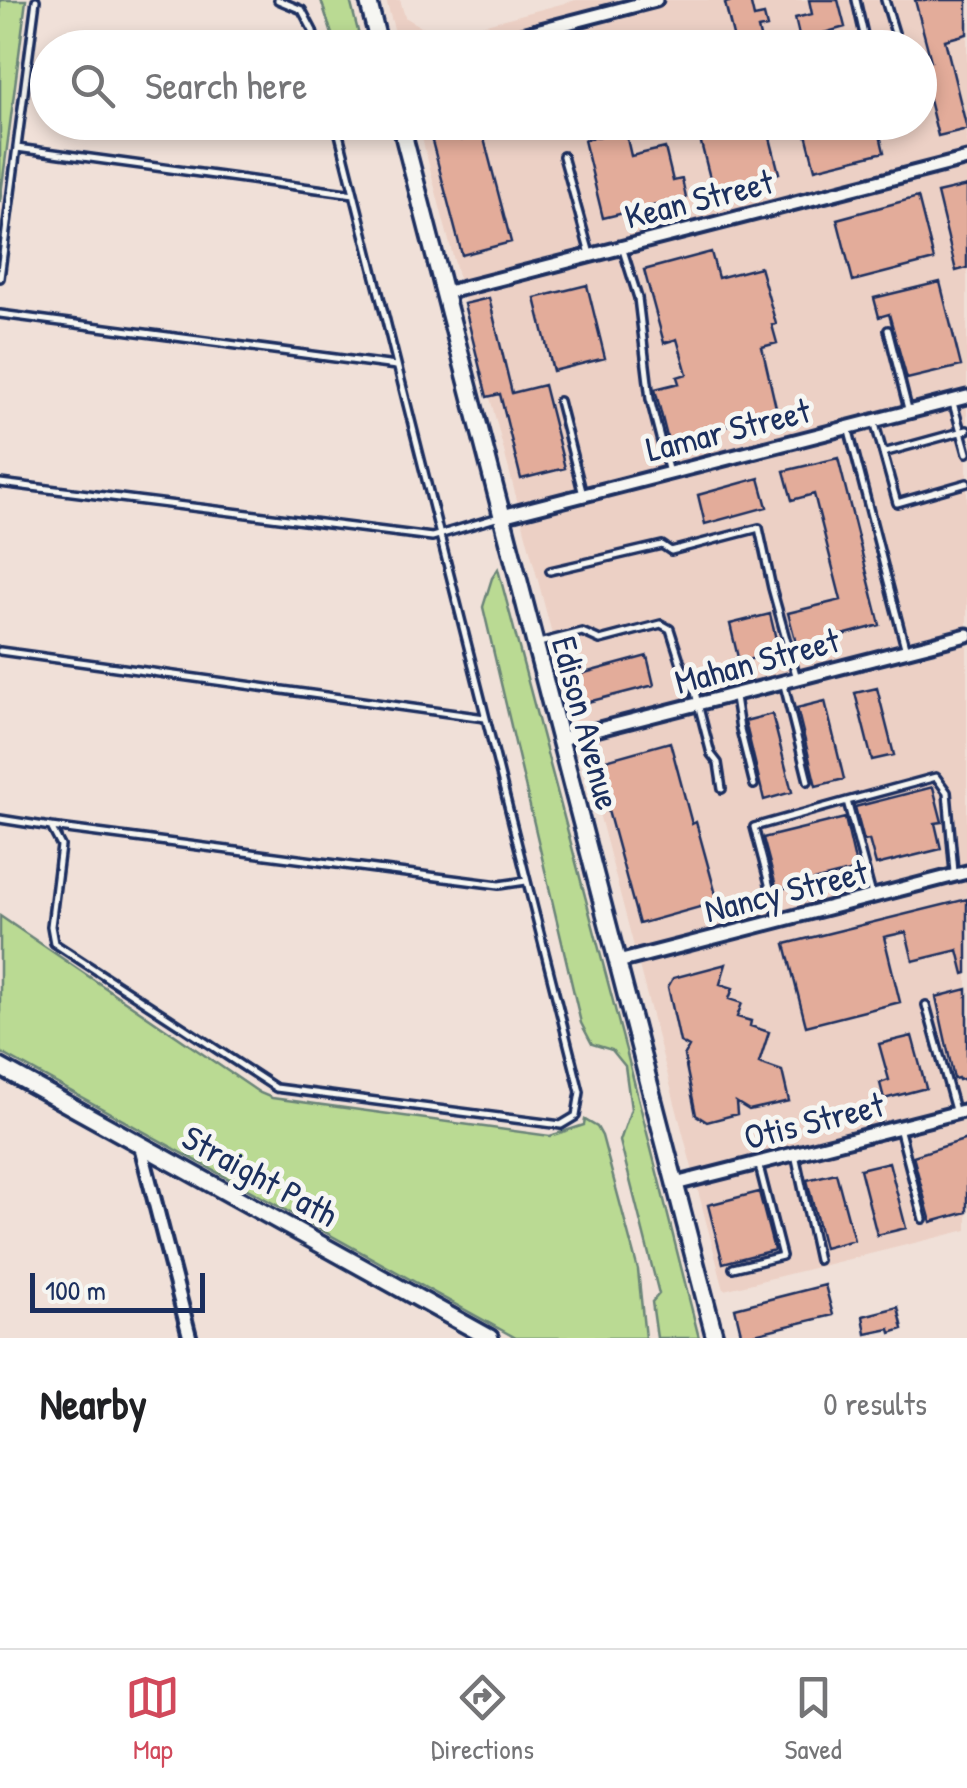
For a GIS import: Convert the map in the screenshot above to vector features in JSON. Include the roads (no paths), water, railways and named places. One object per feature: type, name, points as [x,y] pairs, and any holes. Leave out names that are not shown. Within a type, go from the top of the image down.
[{"type":"street","points":[[368,0],[376,30]]},
{"type":"street","points":[[540,30],[656,0]]},
{"type":"street","name":"Edison Avenue","points":[[405,140],[715,1338]]},
{"type":"street","name":"Kean Street","points":[[444,294],[967,159]]},
{"type":"street","name":"Lamar Street","points":[[502,516],[967,396]]},
{"type":"street","name":"Mahan Street","points":[[560,739],[967,635]]},
{"type":"street","name":"Nancy Street","points":[[618,962],[960,874]]},
{"type":"street","name":"Straight Path","points":[[0,1067],[490,1338]]},
{"type":"street","name":"Otis Street","points":[[675,1184],[961,1112]]},
{"type":"street","points":[[140,1144],[190,1338]]},
{"type":"lane","points":[[32,30],[36,0]]},
{"type":"lane","points":[[278,0],[302,10],[312,30]]},
{"type":"lane","points":[[856,0],[864,30]]},
{"type":"lane","points":[[885,0],[894,30]]},
{"type":"lane","points":[[0,278],[30,47]]},
{"type":"lane","points":[[51,827],[61,846],[51,926],[54,943],[276,1088],[561,1125],[576,1116],[580,1092],[340,140]]},
{"type":"lane","points":[[17,148],[354,194]]},
{"type":"lane","points":[[563,156],[591,255]]},
{"type":"lane","points":[[622,248],[638,298],[650,399],[669,474]]},
{"type":"lane","points":[[0,314],[396,366]]},
{"type":"lane","points":[[888,330],[909,412]]},
{"type":"lane","points":[[952,400],[964,431],[967,453]]},
{"type":"lane","points":[[558,401],[583,496]]},
{"type":"lane","points":[[874,421],[897,503],[967,484]]},
{"type":"lane","points":[[848,428],[906,650]]},
{"type":"lane","points":[[883,453],[964,431]]},
{"type":"lane","points":[[0,482],[432,536],[502,516]]},
{"type":"lane","points":[[550,570],[662,545],[671,552],[760,528],[808,781]]},
{"type":"lane","points":[[535,644],[582,632],[600,640],[662,624],[670,629],[718,763],[722,790]]},
{"type":"lane","points":[[0,650],[485,718]]},
{"type":"lane","points":[[734,694],[754,785]]},
{"type":"lane","points":[[779,921],[754,827],[936,777],[947,792],[960,874]]},
{"type":"lane","points":[[847,801],[873,897]]},
{"type":"lane","points":[[0,819],[499,885],[526,881]]},
{"type":"lane","points":[[926,1005],[961,1112]]},
{"type":"lane","points":[[899,1128],[923,1219]]},
{"type":"lane","points":[[795,1154],[818,1260]]},
{"type":"lane","points":[[733,1268],[782,1256],[758,1164]]}]
